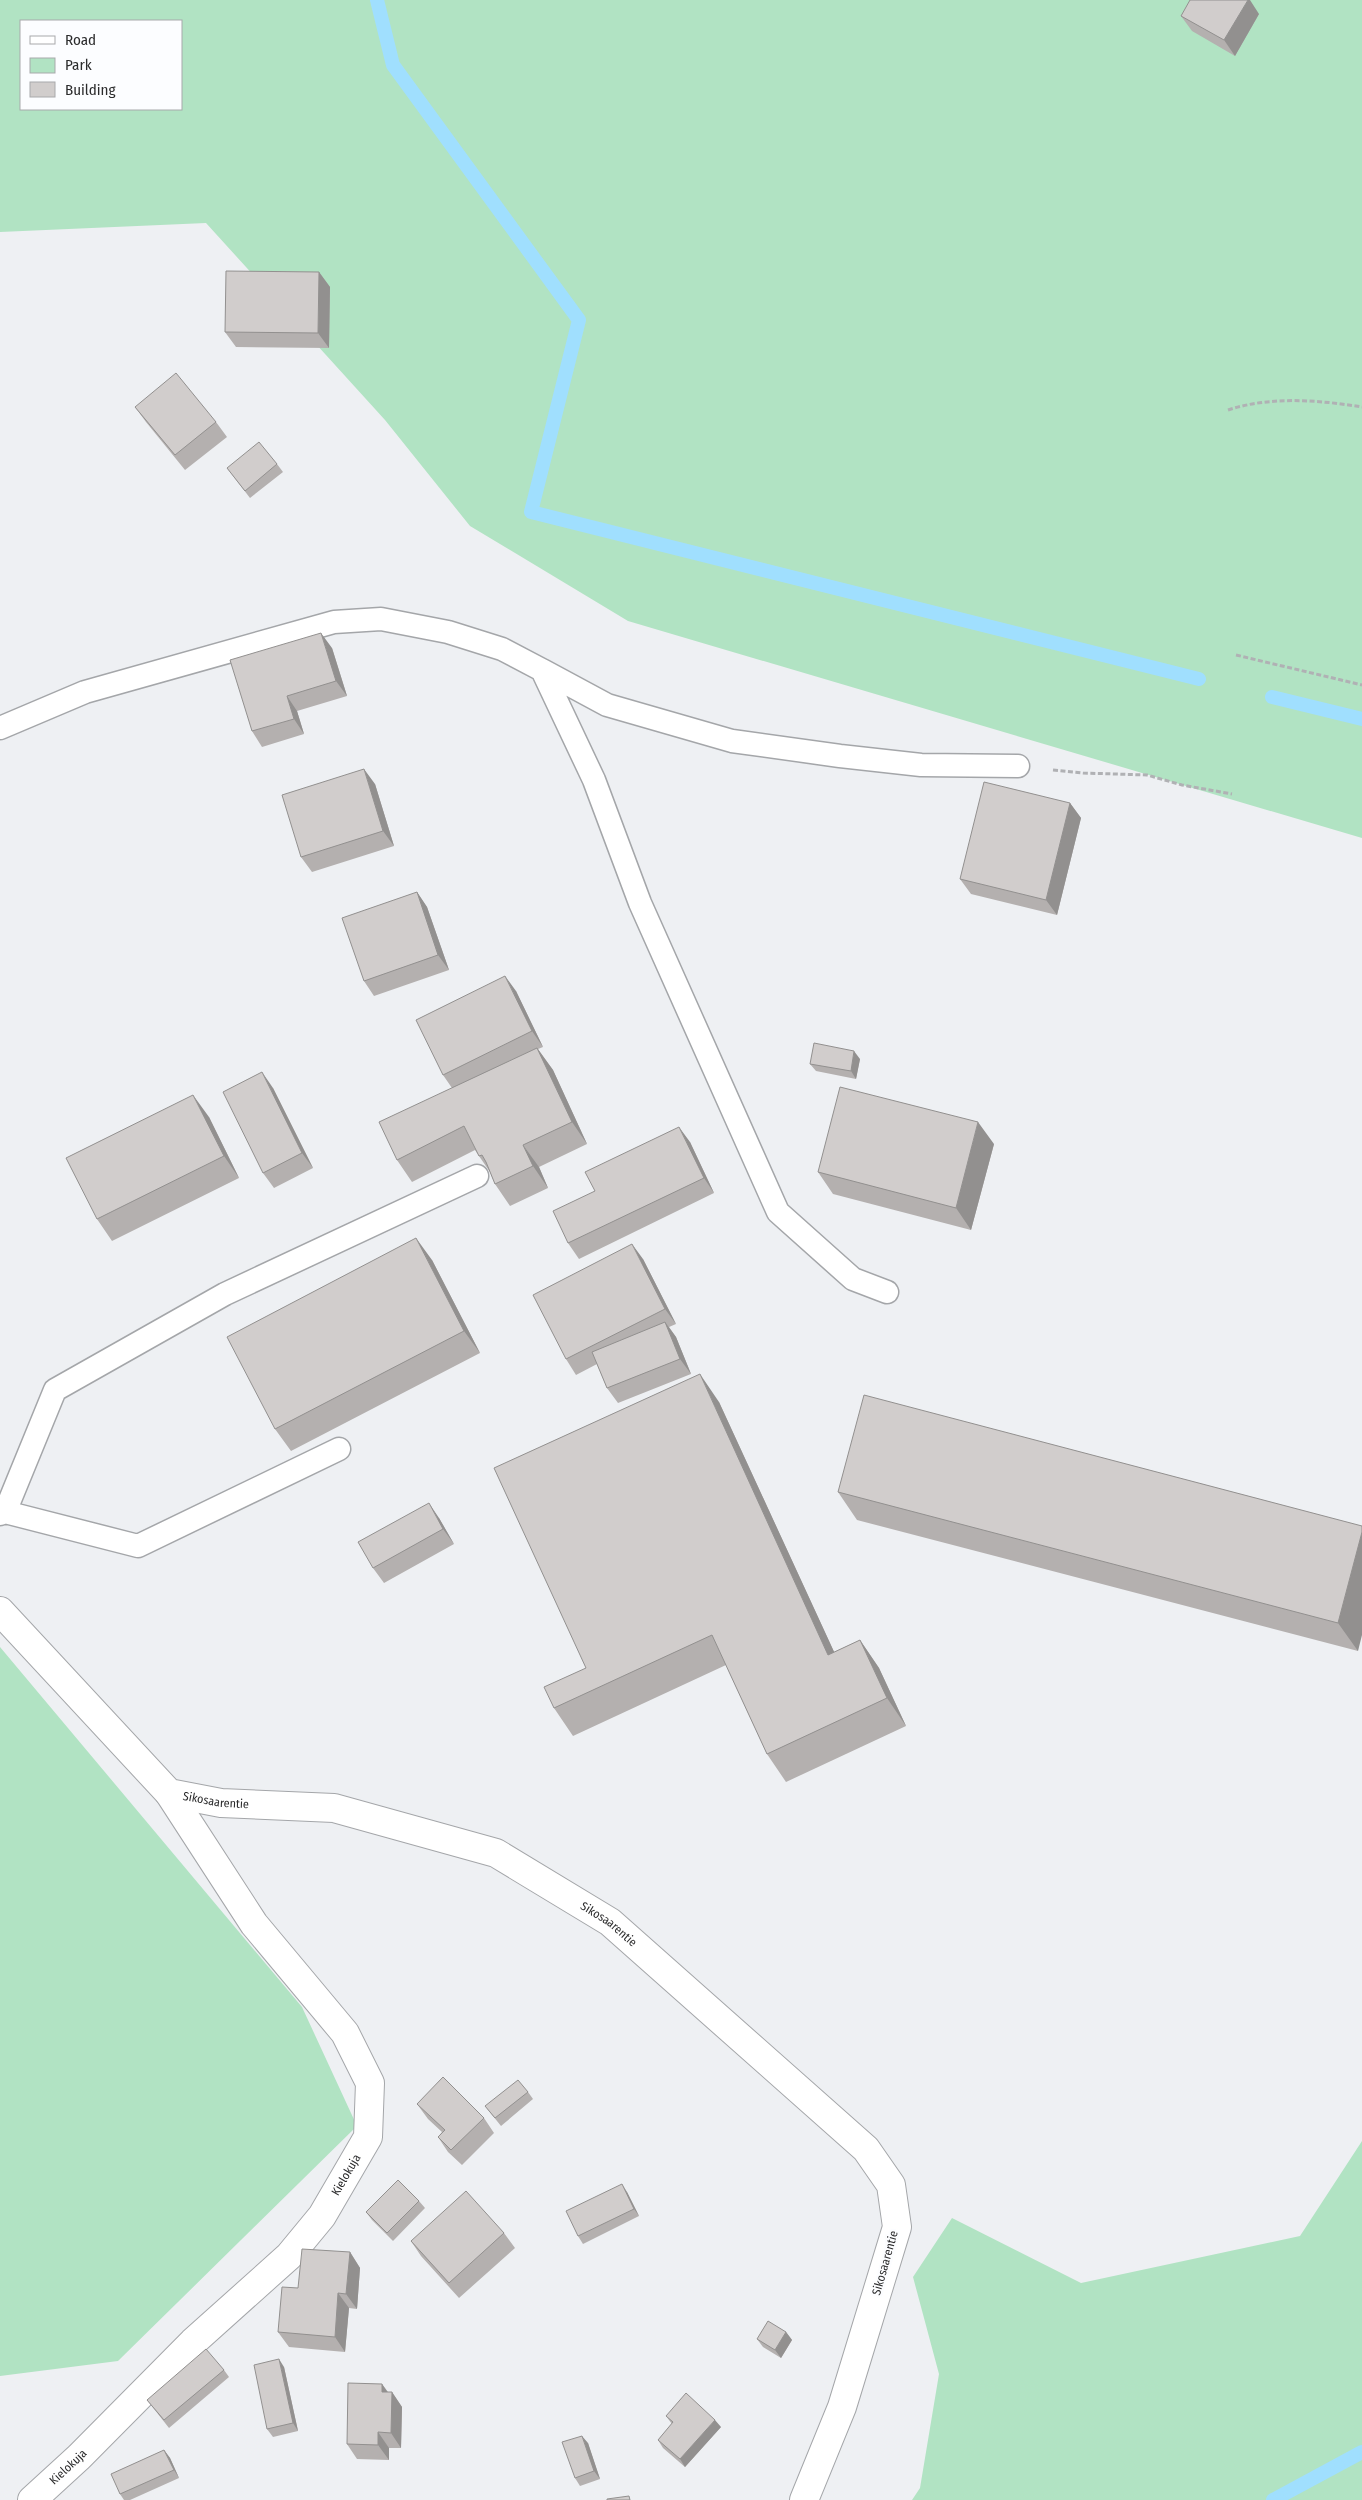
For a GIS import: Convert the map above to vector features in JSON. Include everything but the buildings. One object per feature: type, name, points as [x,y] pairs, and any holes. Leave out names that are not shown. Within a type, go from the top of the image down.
[{"type":"street","name":"Sikosaarentie","points":[[0,1611],[169,1793],[221,1802],[334,1808],[496,1853],[610,1922],[866,2149],[891,2185],[897,2227],[842,2407],[804,2500]]},
{"type":"street","name":"Kielokuja","points":[[32,2500],[79,2457],[193,2342],[289,2256],[322,2216],[368,2137],[370,2083],[345,2033],[254,1924],[169,1793]]},
{"type":"lane","points":[[0,728],[85,692],[334,622],[381,619],[448,632],[502,649],[606,705],[732,741],[921,764],[1018,766]]},
{"type":"lane","points":[[542,670],[594,780],[640,904],[778,1212],[853,1279],[887,1292]]},
{"type":"lane","points":[[339,1449],[138,1546],[2,1513],[55,1390],[225,1294],[477,1176]]},
{"type":"path","points":[[1228,410],[1249,402],[1332,402],[1362,407]]},
{"type":"path","points":[[1236,655],[1362,685]]},
{"type":"path","points":[[1018,766],[1083,773],[1147,775],[1232,794]]},
{"type":"green space","points":[[0,0],[1362,0],[1362,838],[628,621],[470,526],[385,420],[206,223],[0,232]]},
{"type":"green space","points":[[0,1647],[302,2007],[357,2126],[118,2361],[0,2376]]},
{"type":"green space","points":[[1362,2141],[1362,2500],[912,2500],[920,2488],[939,2374],[913,2277],[952,2218],[1081,2283],[1300,2236]]},
{"type":"waterway","points":[[377,0],[393,65],[579,320],[531,512],[1199,679]]},
{"type":"waterway","points":[[1272,697],[1362,719]]},
{"type":"waterway","points":[[1273,2500],[1362,2452]]}]
